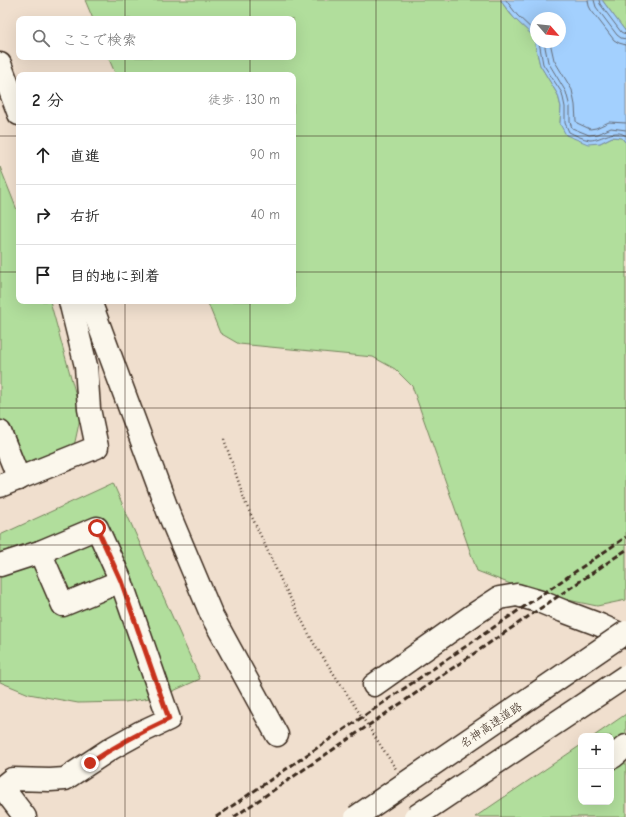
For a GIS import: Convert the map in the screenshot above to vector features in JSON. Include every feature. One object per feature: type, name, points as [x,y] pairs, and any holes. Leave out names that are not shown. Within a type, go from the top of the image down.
[{"type":"main road","points":[[0,64],[16,106]]},
{"type":"main road","points":[[0,432],[9,482],[97,447],[89,409],[86,366],[71,304]]},
{"type":"main road","points":[[91,304],[169,514],[212,616],[277,735]]},
{"type":"main road","points":[[0,565],[40,552],[97,528],[121,581],[169,719],[112,748],[65,779],[12,779],[2,787],[25,817]]},
{"type":"main road","points":[[40,552],[63,604],[121,581]]},
{"type":"main road","points":[[374,685],[499,598],[517,595],[540,602],[600,625],[626,637]]},
{"type":"main road","name":"名神高速道路","points":[[356,817],[626,632]]},
{"type":"main road","points":[[415,817],[626,676]]},
{"type":"main road","points":[[0,808],[8,817]]},
{"type":"path","points":[[224,439],[246,504],[282,582],[310,636],[393,766],[398,771]]},
{"type":"green space","points":[[85,0],[501,0],[519,23],[530,32],[530,48],[536,48],[540,65],[558,95],[561,107],[560,124],[600,143],[612,137],[622,138],[626,143],[626,600],[597,606],[534,593],[477,571],[412,386],[395,369],[373,357],[239,344],[220,333],[208,304],[296,304],[296,72],[115,72],[109,60],[296,60],[296,16],[92,16]]},
{"type":"green space","points":[[602,0],[626,0],[626,32]]},
{"type":"green space","points":[[0,167],[16,207],[16,304],[51,304],[81,414],[73,451],[21,473],[0,421]]},
{"type":"green space","points":[[113,483],[200,679],[162,696],[125,702],[78,703],[29,694],[0,682],[0,535]]},
{"type":"green space","points":[[626,714],[626,817],[475,817],[578,747],[578,805],[614,805],[614,733],[598,733]]},
{"type":"water","points":[[501,0],[602,0],[626,32],[626,143],[622,138],[612,137],[600,143],[588,144],[566,135],[560,124],[561,107],[558,95],[540,65],[536,48],[566,48],[566,12],[530,12],[530,33],[514,18]]},
{"type":"railway","points":[[216,817],[626,537]]},
{"type":"railway","points":[[234,817],[626,550]]},
{"type":"route","points":[[90,763],[112,748],[169,719],[121,581],[97,528]]}]
